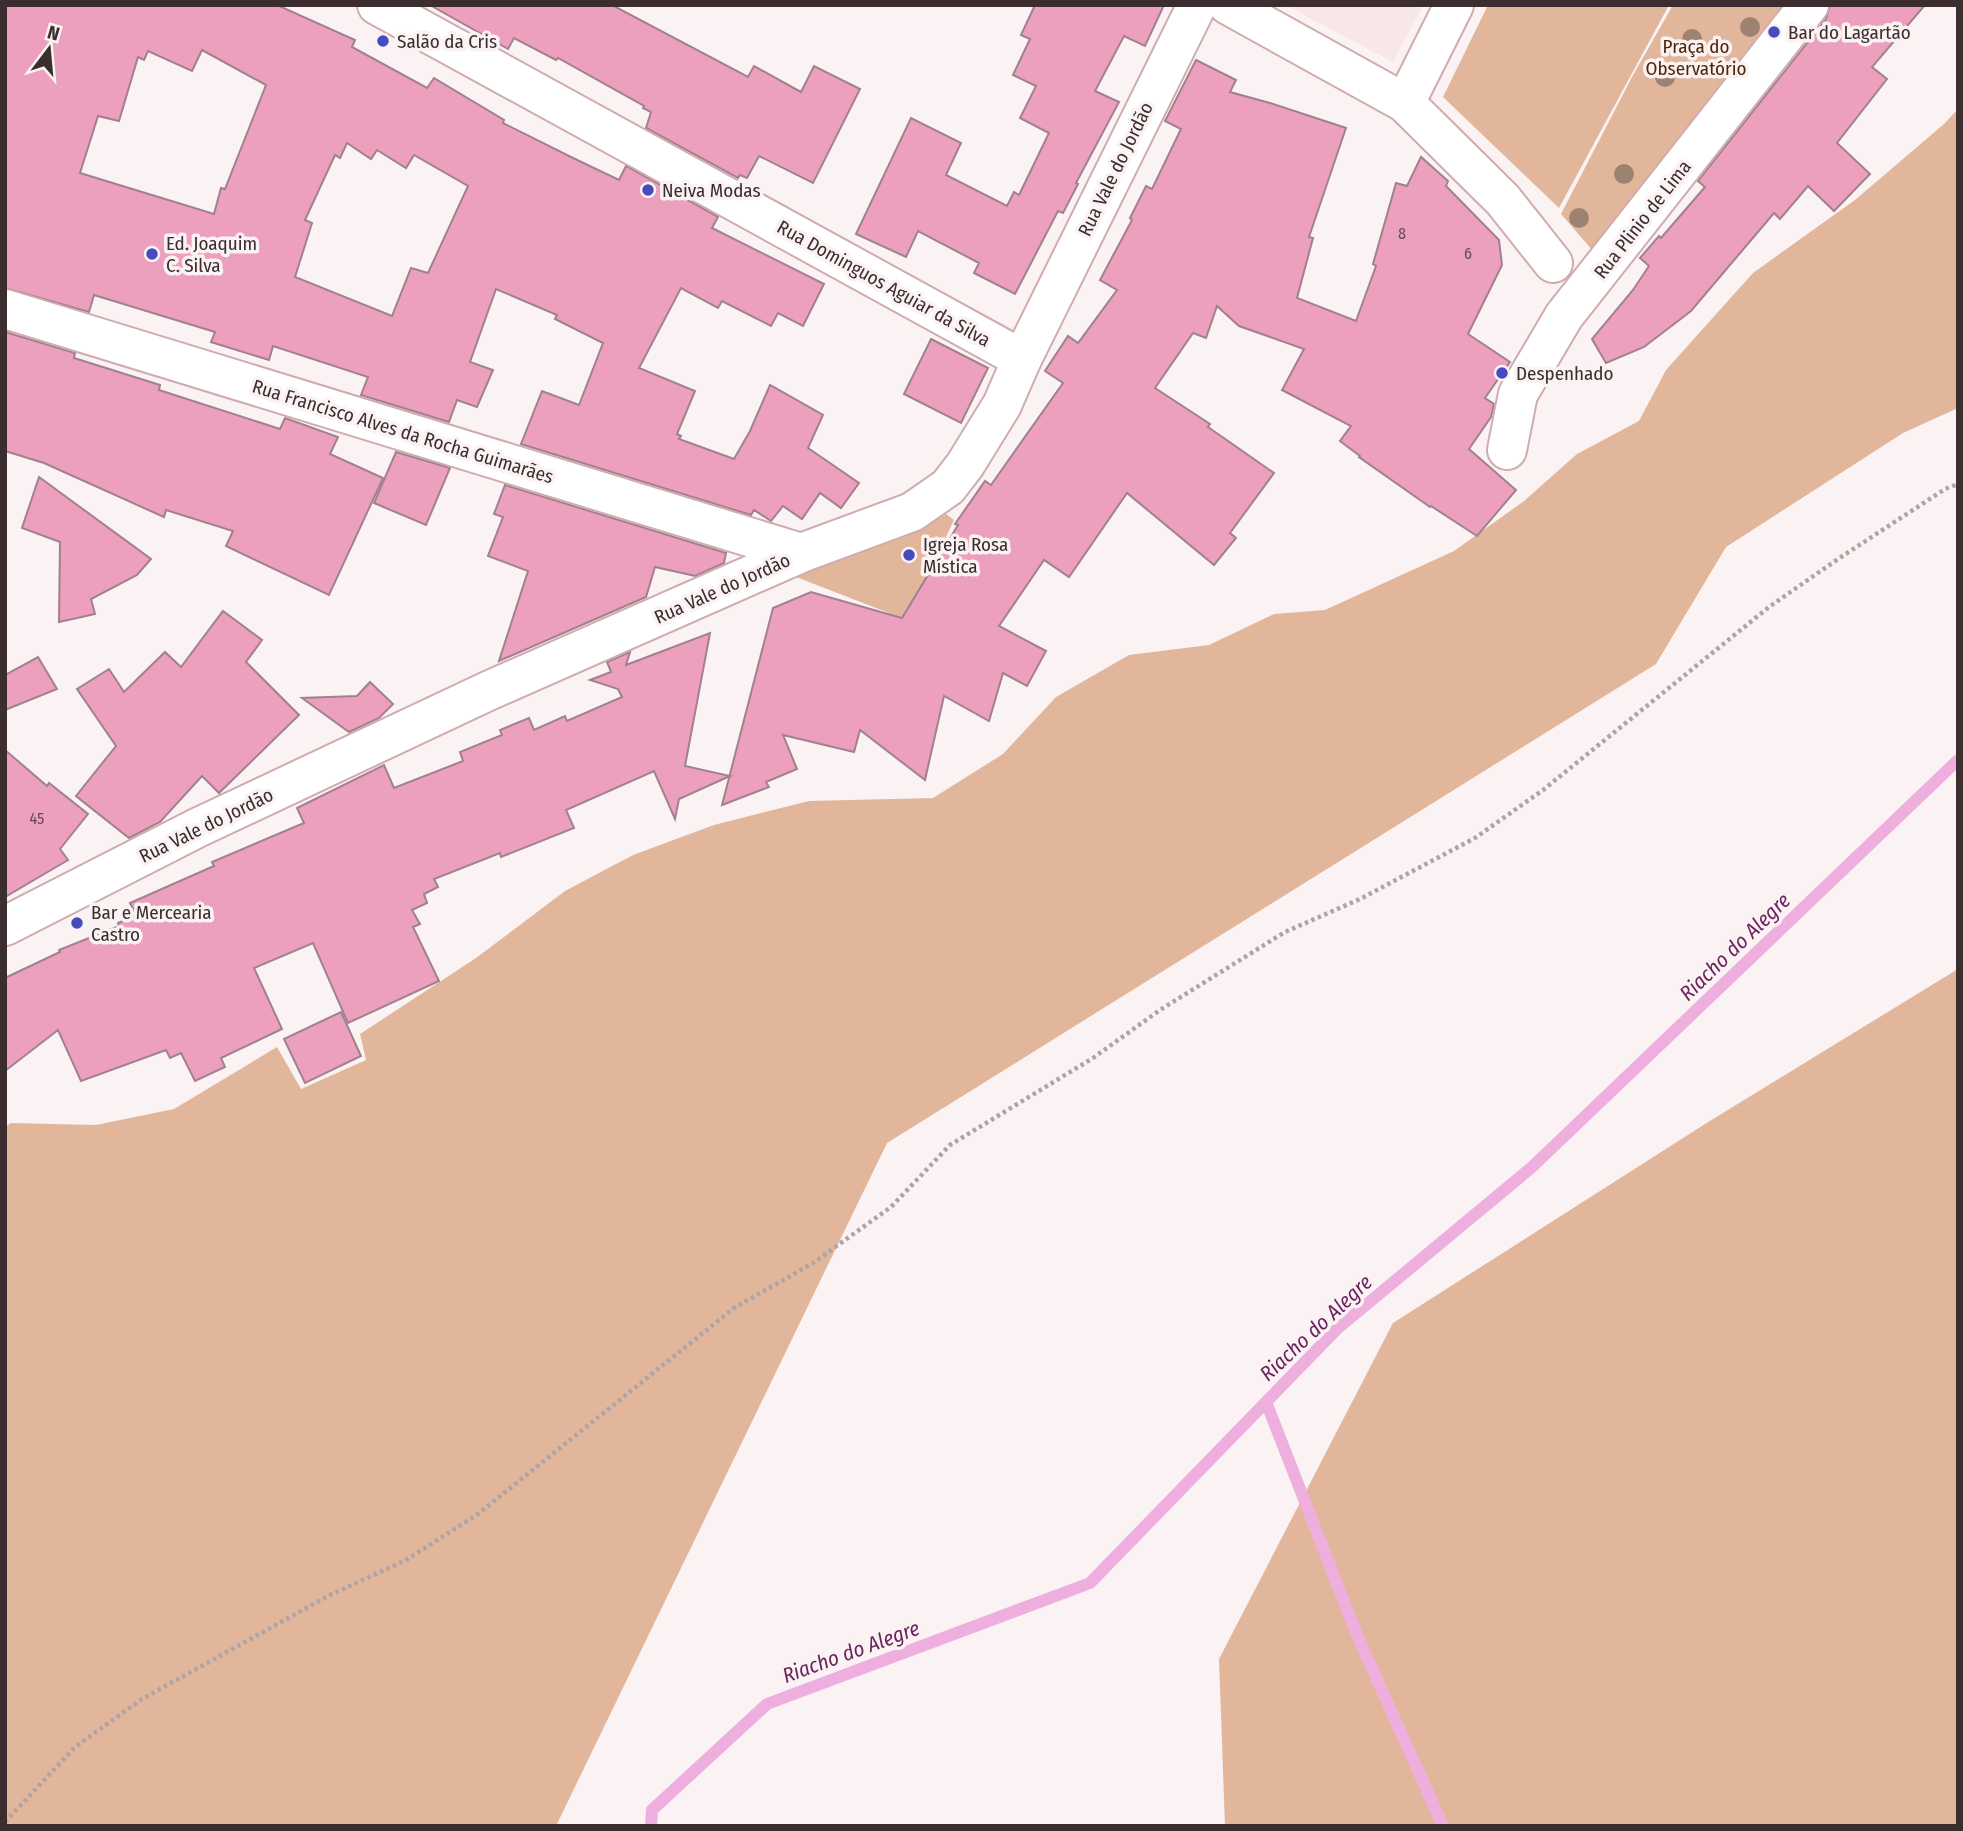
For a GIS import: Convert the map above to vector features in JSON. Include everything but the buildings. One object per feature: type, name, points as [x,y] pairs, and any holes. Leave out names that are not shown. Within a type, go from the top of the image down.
[{"type":"street","name":"Rua Dominguos Aguiar da Silva","points":[[377,5],[1022,359]]},
{"type":"street","name":"Rua Vale do Jordão","points":[[5,925],[197,828],[440,714],[801,553],[912,512],[948,487],[1002,405],[1022,359],[1197,5]]},
{"type":"street","points":[[1228,5],[1405,103],[1503,200],[1553,262]]},
{"type":"street","points":[[1405,103],[1454,5]]},
{"type":"street","name":"Rua Plinio de Lima","points":[[1507,450],[1518,394],[1564,316],[1809,5]]},
{"type":"street","name":"Rua Francisco Alves da Rocha Guimarães","points":[[5,309],[801,553]]},
{"type":"path","points":[[5,1822],[75,1747],[142,1699],[330,1595],[406,1560],[478,1514],[734,1308],[813,1264],[891,1207],[950,1145],[1093,1058],[1160,1010],[1285,932],[1360,899],[1475,838],[1543,790],[1769,607],[1945,489],[1958,484]]},
{"type":"shaded area","points":[[1285,5],[1423,5],[1393,62]]},
{"type":"green space","points":[[1488,5],[1669,5],[1559,208],[1443,97]]},
{"type":"green space","name":"Praça do Observatório","points":[[1673,5],[1791,5],[1600,259],[1561,214],[1632,77]]},
{"type":"green space","points":[[1958,109],[1958,408],[1903,433],[1726,547],[1656,664],[887,1143],[556,1826],[5,1826],[5,1127],[11,1123],[96,1125],[174,1109],[277,1047],[301,1089],[366,1060],[360,1034],[476,958],[565,891],[633,855],[714,825],[809,801],[933,798],[1003,754],[1056,697],[1129,655],[1209,645],[1274,614],[1325,610],[1454,551],[1524,501],[1577,454],[1639,421],[1666,370],[1753,273],[1855,200]]},
{"type":"green space","points":[[946,514],[954,520],[907,620],[796,577],[821,560],[921,530]]},
{"type":"green space","points":[[1958,969],[1958,1826],[1225,1826],[1219,1659],[1393,1323],[1705,1124]]},
{"type":"waterway","name":"Riacho do Alegre","points":[[651,1826],[652,1810],[767,1704],[1090,1583],[1337,1329],[1531,1168],[1958,760]]},
{"type":"waterway","points":[[1266,1402],[1357,1635],[1443,1826]]},
{"type":"place","name":"Bar do Lagartão","points":[[1774,32]]},
{"type":"place","name":"Salão da Cris","points":[[383,41]]},
{"type":"place","name":"Neiva Modas","points":[[648,190]]},
{"type":"place","name":"Ed. Joaquim C. Silva","points":[[152,254]]},
{"type":"place","name":"Despenhado","points":[[1502,373]]},
{"type":"place","name":"Igreja Rosa Mística","points":[[909,555]]},
{"type":"place","name":"Bar e Mercearia Castro","points":[[77,923]]}]
